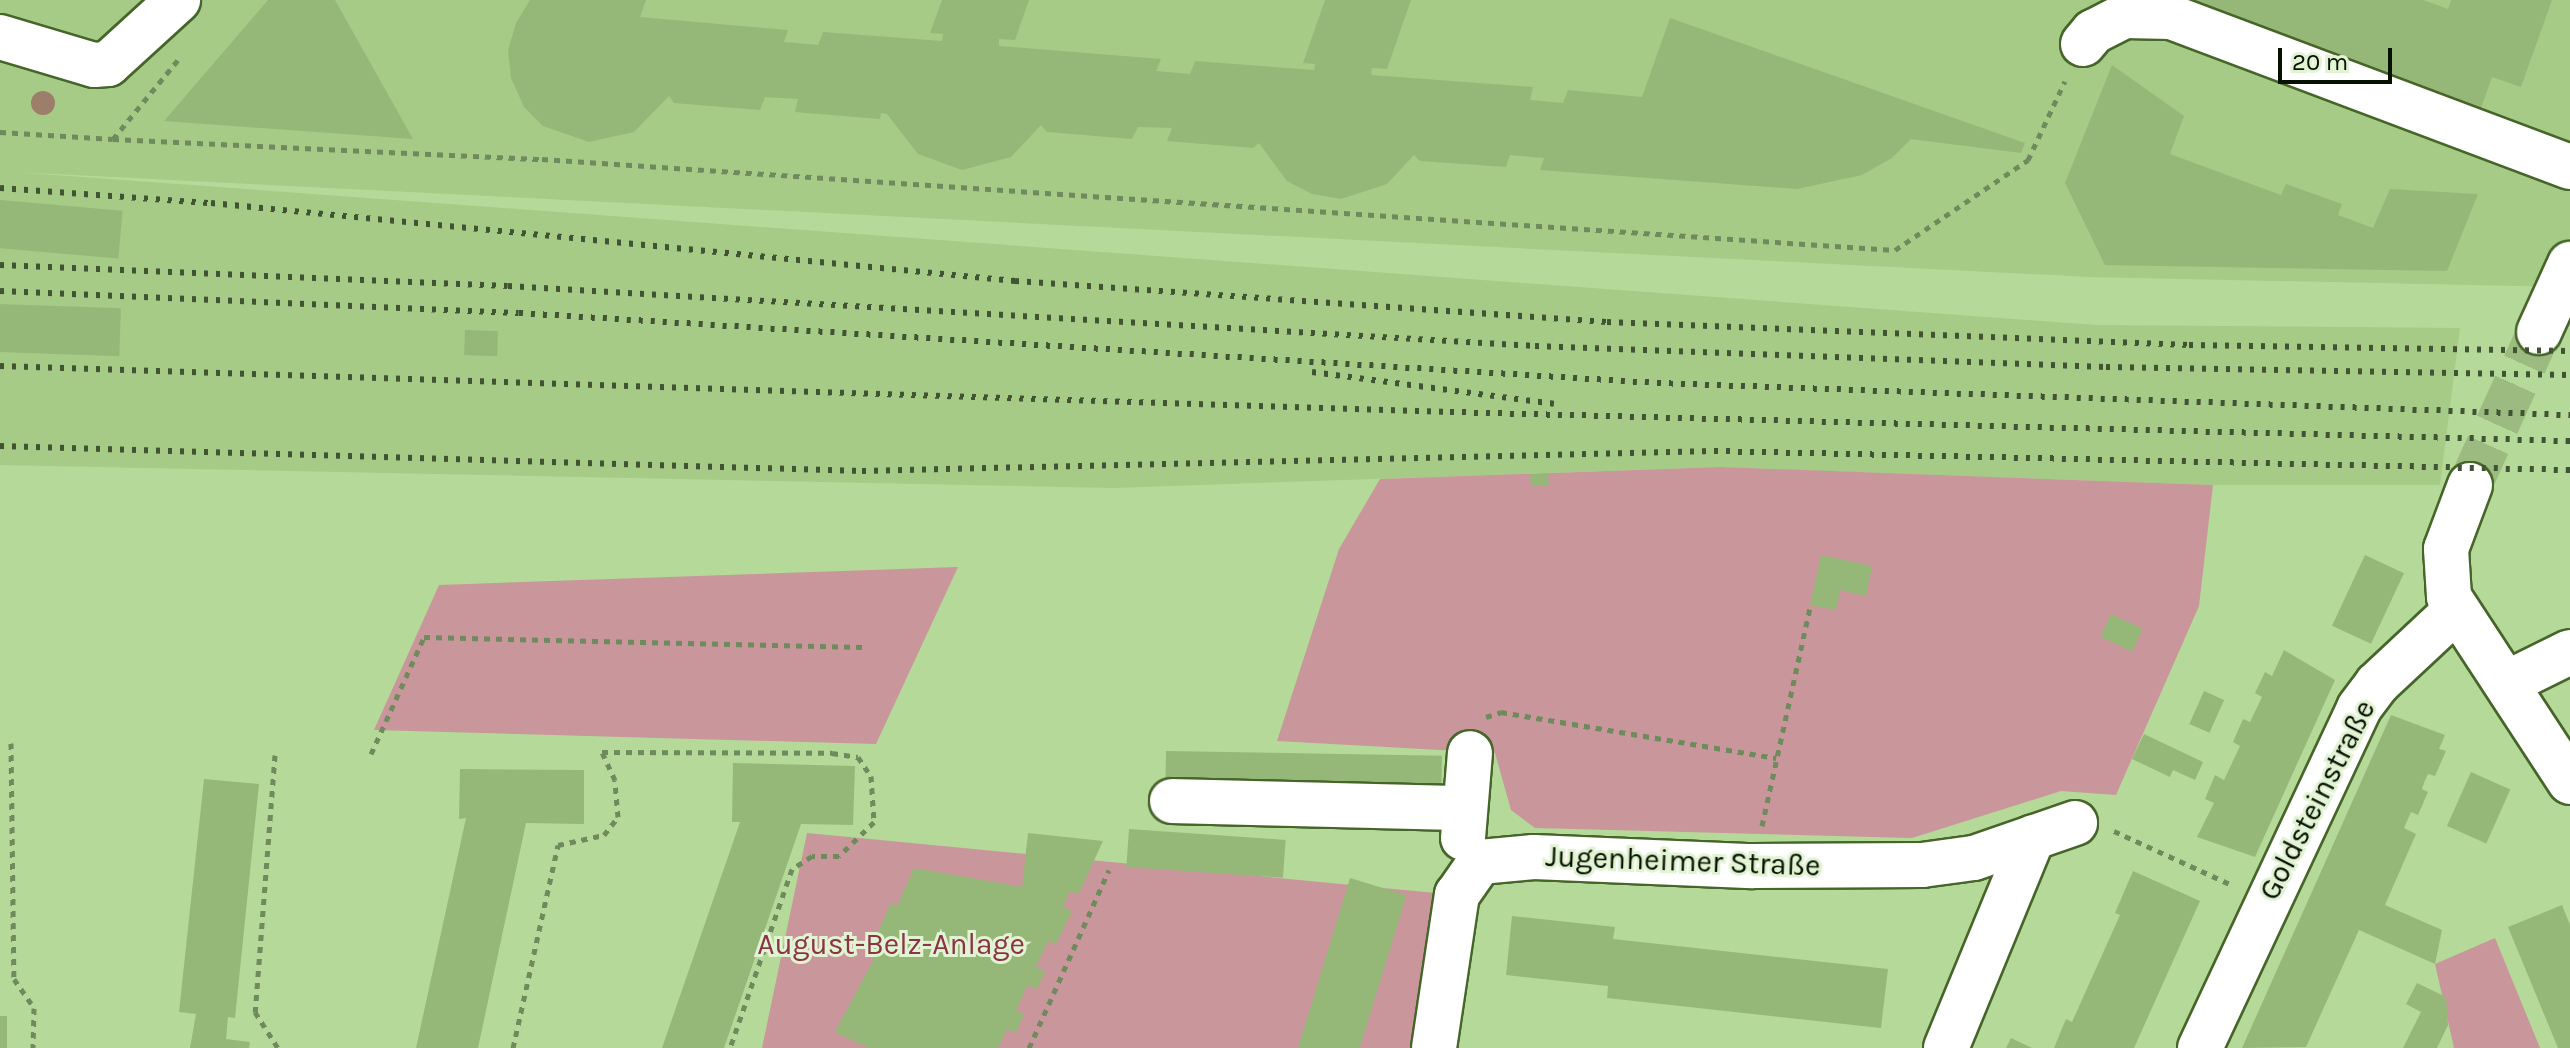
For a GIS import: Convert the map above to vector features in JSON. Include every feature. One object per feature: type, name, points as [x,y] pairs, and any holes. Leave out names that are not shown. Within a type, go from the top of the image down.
[{"type":"street","points":[[0,37],[94,65],[108,64],[176,0]]},
{"type":"street","points":[[2083,44],[2093,32],[2125,16],[2171,17],[2570,167]]},
{"type":"street","points":[[2539,332],[2570,264]]},
{"type":"street","points":[[2470,485],[2444,563],[2455,611],[2507,683],[2570,782]]},
{"type":"street","name":"Goldsteinstraße","points":[[2200,1048],[2265,902],[2359,708],[2393,667],[2455,611]]},
{"type":"street","points":[[2507,683],[2570,652]]},
{"type":"street","points":[[1457,895],[1470,753]]},
{"type":"street","points":[[1172,801],[1465,808]]},
{"type":"street","name":"Jugenheimer Straße","points":[[1434,1048],[1457,895],[1480,862],[1534,857],[1753,866],[1922,865],[1974,858],[2075,823]]},
{"type":"street","points":[[1946,1048],[2033,837]]},
{"type":"path","points":[[113,139],[542,159],[1895,250],[2028,160],[2083,44]]},
{"type":"path","points":[[1753,866],[1810,607]]},
{"type":"path","points":[[371,754],[424,637],[863,647]]},
{"type":"path","points":[[1470,753],[1481,719],[1501,712],[1776,758]]},
{"type":"path","points":[[11,743],[14,979],[34,1008],[33,1048]]},
{"type":"path","points":[[513,1048],[558,845],[604,835],[618,817],[615,780],[602,752],[832,753],[858,757],[871,776],[874,822],[839,856],[812,856],[792,869],[730,1048]]},
{"type":"path","points":[[275,755],[255,1012],[278,1048]]},
{"type":"path","points":[[2075,823],[2131,835],[2265,902]]},
{"type":"path","points":[[1029,1048],[1109,870]]},
{"type":"shaded area","points":[[0,0],[2570,0],[2570,287],[2089,277],[14,172],[2095,325],[2460,328],[2440,485],[2213,485],[1719,467],[1115,488],[0,465]]},
{"type":"green space","points":[[1720,467],[2213,485],[2199,606],[2116,795],[2061,791],[1912,838],[1535,828],[1511,810],[1495,753],[1277,741],[1339,549],[1380,479]]},
{"type":"green space","points":[[958,567],[876,744],[374,730],[439,585]]},
{"type":"green space","name":"August-Belz-Anlage","points":[[807,833],[1457,895],[1424,1048],[762,1048]]},
{"type":"green space","points":[[2495,938],[2540,1048],[2454,1048],[2435,964]]},
{"type":"building","points":[[268,0],[335,0],[413,139],[164,121]]},
{"type":"building","points":[[530,0],[646,0],[640,17],[788,30],[784,42],[818,45],[823,32],[942,41],[943,34],[930,33],[942,0],[1029,0],[1015,40],[999,39],[999,46],[1161,59],[1156,71],[1190,74],[1195,61],[1314,70],[1315,64],[1303,63],[1325,0],[1411,0],[1387,69],[1372,68],[1371,75],[1533,87],[1530,100],[1563,103],[1568,90],[1642,97],[1670,18],[2025,143],[2021,153],[1911,139],[1892,158],[1862,175],[1797,189],[1540,170],[1544,158],[1510,155],[1506,167],[1420,161],[1414,155],[1387,184],[1341,199],[1312,194],[1287,181],[1259,143],[1253,148],[1167,141],[1172,128],[1138,127],[1132,139],[1047,132],[1041,125],[1011,157],[962,170],[918,154],[887,114],[881,113],[880,119],[795,112],[798,99],[765,97],[760,110],[674,103],[669,96],[634,132],[589,142],[543,126],[524,107],[511,78],[508,50],[516,23]]},
{"type":"building","points":[[2193,0],[2423,0],[2448,9],[2451,0],[2552,0],[2521,87],[2492,77],[2480,111],[2191,7]]},
{"type":"building","points":[[2112,65],[2184,116],[2170,154],[2281,195],[2286,184],[2342,204],[2338,215],[2373,228],[2390,189],[2478,194],[2447,271],[2105,265],[2065,183]]},
{"type":"building","points":[[0,200],[123,211],[118,259],[0,248]]},
{"type":"building","points":[[0,304],[121,308],[119,356],[0,352]]},
{"type":"building","points":[[465,330],[498,331],[497,356],[464,355]]},
{"type":"building","points":[[1548,473],[1549,485],[1531,487],[1530,475]]},
{"type":"building","points":[[1821,555],[1872,566],[1866,596],[1840,590],[1836,610],[1810,605]]},
{"type":"building","points":[[2365,555],[2404,573],[2371,644],[2332,626]]},
{"type":"building","points":[[2111,614],[2143,629],[2132,651],[2100,637]]},
{"type":"building","points":[[2284,650],[2335,680],[2255,857],[2197,837],[2214,803],[2205,799],[2215,775],[2224,780],[2240,746],[2233,742],[2243,719],[2250,722],[2262,697],[2255,693],[2265,672],[2272,676]]},
{"type":"building","points":[[2204,691],[2224,700],[2209,733],[2189,724]]},
{"type":"building","points":[[2391,715],[2445,735],[2439,749],[2446,751],[2435,776],[2428,774],[2424,783],[2422,789],[2428,792],[2418,815],[2411,812],[2404,828],[2416,834],[2385,905],[2442,930],[2435,964],[2359,930],[2306,1047],[2242,1048]]},
{"type":"building","points":[[2144,734],[2203,762],[2195,780],[2173,770],[2170,777],[2132,759]]},
{"type":"building","points":[[1166,751],[1442,756],[1441,799],[1165,794]]},
{"type":"building","points":[[733,763],[855,766],[853,825],[801,824],[724,1048],[662,1048],[740,822],[732,822]]},
{"type":"building","points":[[460,769],[584,770],[584,824],[526,823],[478,1048],[416,1048],[466,818],[459,819]]},
{"type":"building","points":[[2471,772],[2510,789],[2486,843],[2447,826]]},
{"type":"building","points":[[204,779],[259,784],[235,1018],[228,1017],[226,1039],[250,1042],[249,1048],[190,1048],[196,1014],[179,1012]]},
{"type":"building","points":[[1129,829],[1286,840],[1283,878],[1126,867]]},
{"type":"building","points":[[1028,833],[1103,841],[1079,893],[1069,892],[1063,907],[1072,911],[1056,944],[1048,941],[1036,967],[1045,971],[1037,989],[1027,985],[1016,1011],[1024,1014],[1016,1033],[1007,1029],[998,1048],[869,1048],[835,1032],[875,957],[868,954],[891,903],[897,906],[914,868],[1022,887]]},
{"type":"building","points":[[2133,871],[2200,901],[2134,1048],[2054,1048],[2066,1019],[2072,1022],[2120,915],[2115,913]]},
{"type":"building","points":[[1350,878],[1406,895],[1360,1048],[1298,1048]]},
{"type":"building","points":[[2562,905],[2570,925],[2570,1048],[2558,1048],[2508,927]]},
{"type":"building","points":[[1512,916],[1615,927],[1613,939],[1888,969],[1881,1028],[1607,998],[1608,986],[1506,975]]},
{"type":"building","points":[[2417,983],[2446,997],[2448,1025],[2437,1048],[2403,1048],[2421,1012],[2406,1004]]},
{"type":"building","points":[[0,1016],[7,1016],[7,1048],[0,1048]]},
{"type":"building","points":[[2011,1038],[2032,1048],[2006,1048]]},
{"type":"tunnel","points":[[2470,485],[2539,332]]},
{"type":"railway","points":[[0,188],[211,203],[1015,281],[1607,322],[2189,345],[2570,351]]},
{"type":"railway","points":[[0,265],[508,286],[1535,346],[2106,367],[2570,375]]},
{"type":"railway","points":[[0,291],[519,313],[1657,383],[2570,415]]},
{"type":"railway","points":[[0,366],[1450,412],[2570,441]]},
{"type":"railway","points":[[1312,372],[1554,404]]},
{"type":"railway","points":[[0,446],[862,471],[1714,451],[2570,470]]}]
